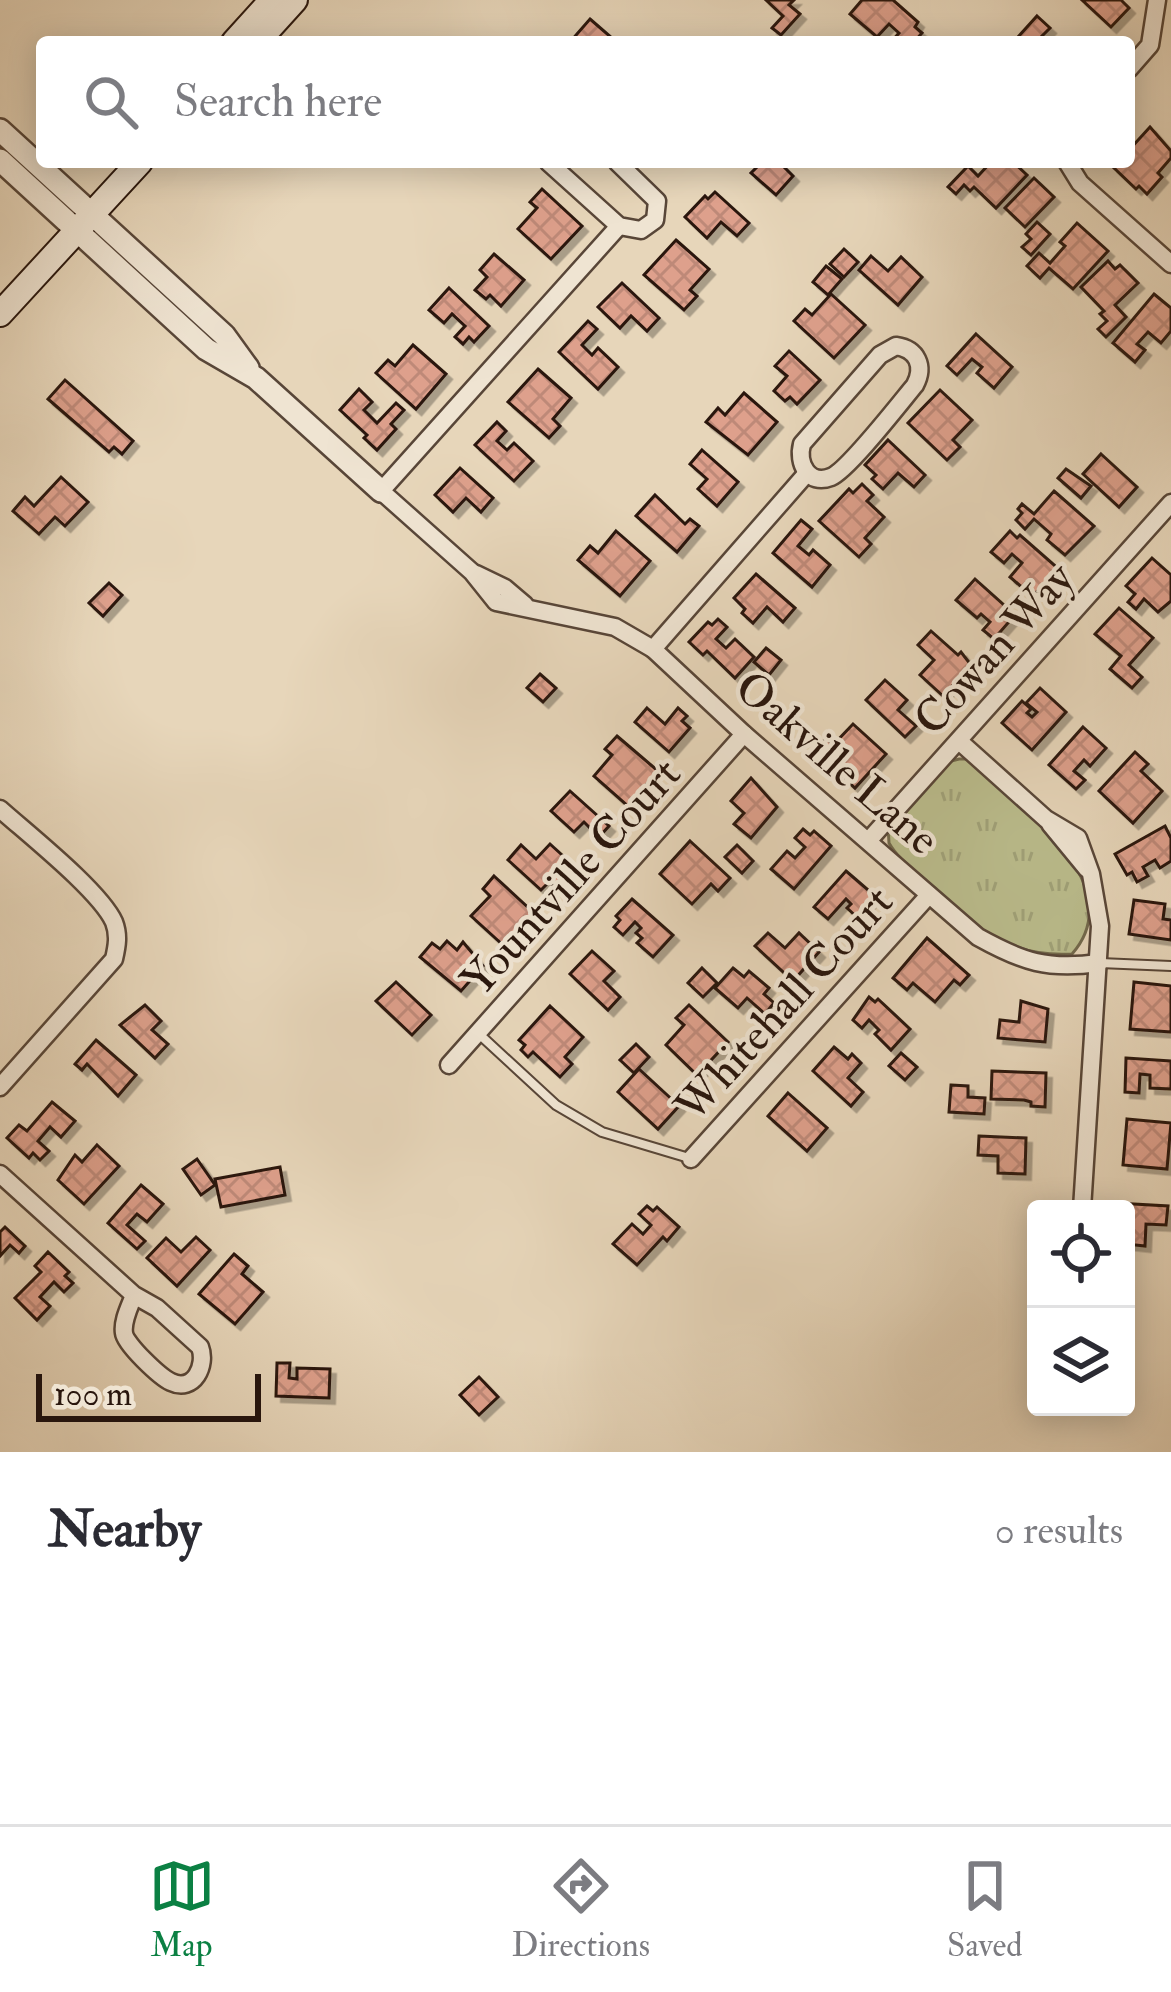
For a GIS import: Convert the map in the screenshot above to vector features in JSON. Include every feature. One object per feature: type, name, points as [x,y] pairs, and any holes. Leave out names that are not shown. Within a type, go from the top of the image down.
[{"type":"main road","points":[[239,36],[272,0]]},
{"type":"main road","points":[[262,36],[295,0]]},
{"type":"main road","points":[[0,314],[132,168]]},
{"type":"street","points":[[1135,63],[1150,45],[1157,0]]},
{"type":"street","points":[[0,130],[84,220]]},
{"type":"street","points":[[0,160],[84,220]]},
{"type":"street","points":[[555,168],[619,226],[641,230],[655,220],[658,210],[653,194],[624,168]]},
{"type":"street","points":[[1071,168],[1080,183],[1171,264]]},
{"type":"street","name":"Oakville Lane","points":[[84,220],[224,335],[256,378],[472,572],[496,602],[616,627],[653,649],[978,937],[1020,960],[1063,968],[1099,963]]},
{"type":"street","points":[[381,490],[619,226]]},
{"type":"street","points":[[896,346],[913,352],[920,370],[915,385],[838,473],[818,478],[807,473],[800,461],[802,444],[880,355],[896,346]]},
{"type":"street","points":[[653,649],[807,473]]},
{"type":"street","name":"Cowan Way","points":[[869,841],[1171,503]]},
{"type":"street","name":"Yountville Court","points":[[449,1065],[745,734]]},
{"type":"street","points":[[958,741],[1046,819],[1078,838],[1091,874],[1100,926],[1083,1200]]},
{"type":"street","points":[[0,809],[105,908],[118,942],[114,959],[0,1087]]},
{"type":"street","name":"Whitehall Court","points":[[691,1159],[929,895]]},
{"type":"street","points":[[0,1174],[134,1295],[157,1308],[200,1347],[203,1365],[195,1378],[187,1383],[171,1382],[129,1345],[124,1328],[134,1295]]},
{"type":"lane","points":[[1099,963],[1171,966]]},
{"type":"lane","points":[[478,1034],[556,1106],[602,1132],[691,1159]]},
{"type":"green space","points":[[972,759],[1016,798],[1062,847],[1079,873],[1089,900],[1087,928],[1072,954],[1028,951],[993,936],[902,860],[889,843],[888,826],[944,763]]},
{"type":"building","points":[[766,0],[794,0],[789,5],[800,14],[781,35],[772,28],[783,16]]},
{"type":"building","points":[[862,0],[893,0],[918,22],[915,27],[922,33],[896,36],[899,33],[889,24],[876,36],[850,14]]},
{"type":"building","points":[[1082,0],[1121,0],[1129,8],[1111,27]]},
{"type":"building","points":[[1037,16],[1050,28],[1042,36],[1019,36]]},
{"type":"building","points":[[590,19],[610,36],[575,36]]},
{"type":"building","points":[[1150,127],[1171,151],[1158,173],[1162,177],[1147,194],[1114,168],[1135,168],[1135,143]]},
{"type":"building","points":[[756,168],[785,168],[793,176],[776,195],[751,173]]},
{"type":"building","points":[[966,168],[978,176],[985,168],[1019,168],[1027,175],[996,208],[974,187],[970,191],[964,185],[956,194],[948,187]]},
{"type":"building","points":[[1034,178],[1054,197],[1025,227],[1005,208]]},
{"type":"building","points":[[542,189],[582,226],[551,259],[518,229],[537,208],[530,202]]},
{"type":"building","points":[[715,192],[749,223],[737,236],[721,222],[707,238],[685,217]]},
{"type":"building","points":[[1037,222],[1050,234],[1031,255],[1022,247],[1031,239],[1026,234]]},
{"type":"building","points":[[1077,223],[1108,251],[1073,289],[1049,268],[1040,278],[1027,266],[1039,253],[1050,263]]},
{"type":"building","points":[[676,240],[709,269],[690,290],[697,296],[684,310],[644,275]]},
{"type":"building","points":[[844,249],[858,262],[844,277],[830,264]]},
{"type":"building","points":[[494,254],[524,280],[501,306],[490,295],[486,299],[475,290],[487,277],[480,270]]},
{"type":"building","points":[[871,256],[888,271],[901,257],[922,277],[898,305],[859,270]]},
{"type":"building","points":[[1108,261],[1115,269],[1120,265],[1138,283],[1115,305],[1126,317],[1106,337],[1098,329],[1107,321],[1100,314],[1104,311],[1081,287]]},
{"type":"building","points":[[826,266],[842,279],[828,295],[813,282]]},
{"type":"building","points":[[622,283],[659,318],[647,331],[631,316],[620,328],[598,307]]},
{"type":"building","points":[[449,288],[489,326],[474,342],[469,337],[463,344],[455,337],[465,326],[452,314],[444,323],[429,310]]},
{"type":"building","points":[[831,294],[865,325],[834,358],[794,321],[805,309],[812,315]]},
{"type":"building","points":[[1154,294],[1171,308],[1171,331],[1161,343],[1148,332],[1137,344],[1145,350],[1135,362],[1113,343]]},
{"type":"building","points":[[588,321],[597,329],[582,345],[592,355],[598,348],[618,367],[598,389],[559,352]]},
{"type":"building","points":[[976,334],[1012,367],[994,388],[977,373],[982,367],[972,359],[957,375],[947,366]]},
{"type":"building","points":[[413,345],[446,374],[416,409],[376,373],[388,360],[395,366]]},
{"type":"building","points":[[789,351],[820,380],[797,404],[774,391],[787,376],[775,366]]},
{"type":"building","points":[[538,369],[571,398],[553,419],[560,426],[549,438],[508,402]]},
{"type":"building","points":[[65,380],[133,441],[122,454],[114,447],[109,452],[48,399]]},
{"type":"building","points":[[359,389],[372,402],[364,410],[377,423],[396,403],[404,410],[391,424],[396,429],[377,450],[340,410]]},
{"type":"building","points":[[940,390],[972,420],[953,440],[960,447],[947,460],[908,423]]},
{"type":"building","points":[[744,393],[777,422],[748,455],[706,422],[718,408],[725,415]]},
{"type":"building","points":[[497,422],[506,431],[497,441],[507,450],[514,443],[533,461],[514,481],[475,445]]},
{"type":"building","points":[[888,440],[925,475],[914,487],[898,473],[883,489],[872,479],[876,475],[865,465]]},
{"type":"building","points":[[702,450],[738,482],[717,506],[698,489],[707,479],[690,464]]},
{"type":"building","points":[[1101,454],[1137,487],[1119,507],[1083,474]]},
{"type":"building","points":[[460,468],[493,498],[481,512],[466,498],[453,512],[435,495]]},
{"type":"building","points":[[1066,469],[1091,486],[1081,498],[1058,478]]},
{"type":"building","points":[[61,477],[88,502],[65,526],[55,517],[39,534],[13,511],[25,497],[34,506]]},
{"type":"building","points":[[862,484],[873,495],[867,501],[884,517],[865,538],[871,544],[859,557],[819,521],[849,489],[853,493]]},
{"type":"building","points":[[1054,491],[1094,526],[1065,555],[1047,540],[1051,534],[1034,519],[1025,529],[1016,520],[1022,504],[1034,514]]},
{"type":"building","points":[[655,495],[685,524],[690,519],[699,526],[677,552],[636,516]]},
{"type":"building","points":[[801,520],[812,529],[798,546],[809,555],[813,550],[830,565],[812,587],[773,553]]},
{"type":"building","points":[[616,531],[650,561],[620,596],[578,560],[590,546],[598,553]]},
{"type":"building","points":[[1010,531],[1061,571],[1032,596],[1010,577],[1022,563],[1012,554],[1004,563],[991,552]]},
{"type":"building","points":[[1152,558],[1171,575],[1171,601],[1158,612],[1144,599],[1136,609],[1128,602],[1135,594],[1126,586]]},
{"type":"building","points":[[756,574],[795,608],[783,622],[767,607],[753,623],[742,613],[745,609],[734,598]]},
{"type":"building","points":[[975,579],[1015,615],[994,639],[983,630],[990,622],[981,614],[977,618],[956,600]]},
{"type":"building","points":[[109,583],[122,595],[103,616],[89,603]]},
{"type":"building","points":[[1119,608],[1153,638],[1129,665],[1142,677],[1132,688],[1110,669],[1121,656],[1095,634]]},
{"type":"building","points":[[718,619],[727,627],[716,639],[726,648],[735,639],[754,657],[735,678],[707,651],[703,655],[689,642],[708,622],[712,625]]},
{"type":"building","points":[[931,631],[971,665],[943,696],[920,675],[934,660],[918,645]]},
{"type":"building","points":[[766,648],[781,660],[769,675],[754,662]]},
{"type":"building","points":[[540,674],[556,688],[543,702],[527,688]]},
{"type":"building","points":[[885,680],[907,700],[898,710],[916,726],[905,737],[866,700]]},
{"type":"building","points":[[1040,688],[1066,712],[1032,750],[1002,723],[1022,701],[1032,717],[1037,712],[1026,703]]},
{"type":"building","points":[[647,708],[665,724],[678,708],[687,716],[682,721],[690,728],[669,752],[635,722]]},
{"type":"building","points":[[853,724],[886,754],[855,788],[815,751],[826,738],[833,745]]},
{"type":"building","points":[[1083,727],[1106,748],[1090,766],[1084,760],[1074,771],[1085,780],[1076,789],[1049,765]]},
{"type":"building","points":[[617,736],[658,771],[628,806],[594,776],[612,755],[605,749]]},
{"type":"building","points":[[1135,752],[1148,764],[1141,771],[1162,791],[1133,823],[1099,791]]},
{"type":"building","points":[[751,778],[777,807],[751,838],[734,824],[744,813],[731,801]]},
{"type":"building","points":[[570,791],[609,826],[599,837],[584,822],[574,832],[551,811]]},
{"type":"building","points":[[1165,826],[1171,838],[1171,861],[1160,868],[1155,860],[1143,867],[1148,876],[1137,882],[1115,854]]},
{"type":"building","points":[[803,829],[810,835],[814,831],[831,846],[794,889],[771,869],[787,851],[795,858],[805,847],[795,838]]},
{"type":"building","points":[[690,841],[730,878],[718,891],[711,884],[692,904],[660,874]]},
{"type":"building","points":[[550,844],[573,865],[554,886],[549,882],[541,890],[508,860],[521,845],[536,859]]},
{"type":"building","points":[[737,845],[753,861],[742,873],[725,857]]},
{"type":"building","points":[[846,871],[874,895],[859,919],[847,908],[851,904],[846,899],[828,919],[814,907]]},
{"type":"building","points":[[494,876],[534,913],[504,946],[471,916],[490,896],[483,889]]},
{"type":"building","points":[[632,899],[673,935],[653,957],[637,943],[642,938],[635,922],[623,935],[614,927],[620,920],[616,916]]},
{"type":"building","points":[[1134,900],[1165,904],[1163,919],[1171,920],[1171,940],[1129,934]]},
{"type":"building","points":[[768,933],[785,948],[799,933],[819,952],[793,981],[755,946]]},
{"type":"building","points":[[927,938],[969,975],[960,985],[954,980],[935,1002],[913,983],[907,990],[893,978]]},
{"type":"building","points":[[447,941],[457,950],[463,942],[483,966],[461,991],[420,957],[432,943],[440,949]]},
{"type":"building","points":[[592,951],[614,971],[604,981],[620,997],[608,1010],[570,974]]},
{"type":"building","points":[[702,968],[717,983],[703,997],[688,983]]},
{"type":"building","points":[[733,968],[744,977],[749,971],[769,988],[764,994],[774,1003],[765,1014],[747,998],[738,1008],[715,988]]},
{"type":"building","points":[[396,982],[431,1015],[412,1035],[376,1001]]},
{"type":"building","points":[[1134,982],[1171,986],[1171,1032],[1130,1029]]},
{"type":"building","points":[[869,997],[878,999],[910,1029],[891,1050],[869,1020],[862,1028],[853,1020]]},
{"type":"building","points":[[1021,1001],[1048,1009],[1045,1042],[998,1038],[1000,1020],[1019,1022]]},
{"type":"building","points":[[145,1005],[161,1021],[152,1030],[168,1044],[155,1058],[120,1025]]},
{"type":"building","points":[[689,1005],[728,1042],[697,1075],[666,1045],[684,1025],[676,1018]]},
{"type":"building","points":[[550,1006],[583,1037],[565,1057],[572,1064],[560,1077],[533,1052],[528,1057],[519,1040]]},
{"type":"building","points":[[96,1040],[136,1075],[118,1096],[87,1064],[82,1070],[75,1064]]},
{"type":"building","points":[[636,1044],[649,1057],[634,1073],[620,1060]]},
{"type":"building","points":[[834,1047],[861,1063],[848,1078],[863,1092],[851,1106],[813,1071]]},
{"type":"building","points":[[901,1053],[917,1067],[905,1080],[889,1066]]},
{"type":"building","points":[[1126,1058],[1171,1061],[1171,1089],[1150,1088],[1150,1075],[1140,1074],[1139,1093],[1125,1092]]},
{"type":"building","points":[[639,1069],[679,1106],[658,1129],[618,1092]]},
{"type":"building","points":[[992,1071],[1046,1073],[1045,1107],[1024,1100],[991,1099]]},
{"type":"building","points":[[951,1085],[968,1086],[968,1097],[985,1098],[984,1114],[949,1112]]},
{"type":"building","points":[[788,1093],[827,1128],[807,1151],[768,1116]]},
{"type":"building","points":[[52,1102],[75,1121],[61,1137],[50,1127],[38,1141],[49,1151],[40,1160],[33,1153],[29,1158],[7,1138],[19,1125],[27,1131]]},
{"type":"building","points":[[1127,1119],[1171,1123],[1167,1169],[1123,1165]]},
{"type":"building","points":[[979,1136],[1026,1138],[1025,1174],[998,1173],[998,1156],[978,1155]]},
{"type":"building","points":[[97,1145],[119,1166],[84,1204],[58,1180],[75,1155],[82,1162]]},
{"type":"building","points":[[197,1159],[215,1185],[201,1195],[183,1169]]},
{"type":"building","points":[[280,1167],[285,1195],[221,1207],[215,1179]]},
{"type":"building","points":[[141,1185],[163,1204],[147,1222],[137,1214],[127,1225],[145,1241],[137,1249],[108,1223]]},
{"type":"building","points":[[1135,1204],[1168,1206],[1166,1225],[1146,1224],[1145,1246],[1135,1245]]},
{"type":"building","points":[[647,1206],[653,1211],[657,1207],[679,1227],[637,1265],[613,1244],[632,1224],[643,1234],[651,1225],[639,1214]]},
{"type":"building","points":[[5,1227],[25,1246],[19,1253],[10,1245],[0,1256],[0,1232]]},
{"type":"building","points":[[196,1237],[210,1250],[177,1286],[147,1258],[166,1238],[181,1252]]},
{"type":"building","points":[[48,1252],[69,1272],[65,1276],[73,1283],[64,1292],[54,1282],[40,1297],[50,1306],[37,1320],[15,1298],[41,1272],[35,1266]]},
{"type":"building","points":[[234,1254],[248,1266],[242,1274],[263,1292],[235,1324],[199,1294]]},
{"type":"building","points":[[277,1363],[290,1363],[289,1378],[297,1379],[297,1368],[330,1369],[329,1398],[276,1396]]},
{"type":"building","points":[[479,1377],[498,1397],[479,1415],[460,1395]]}]
